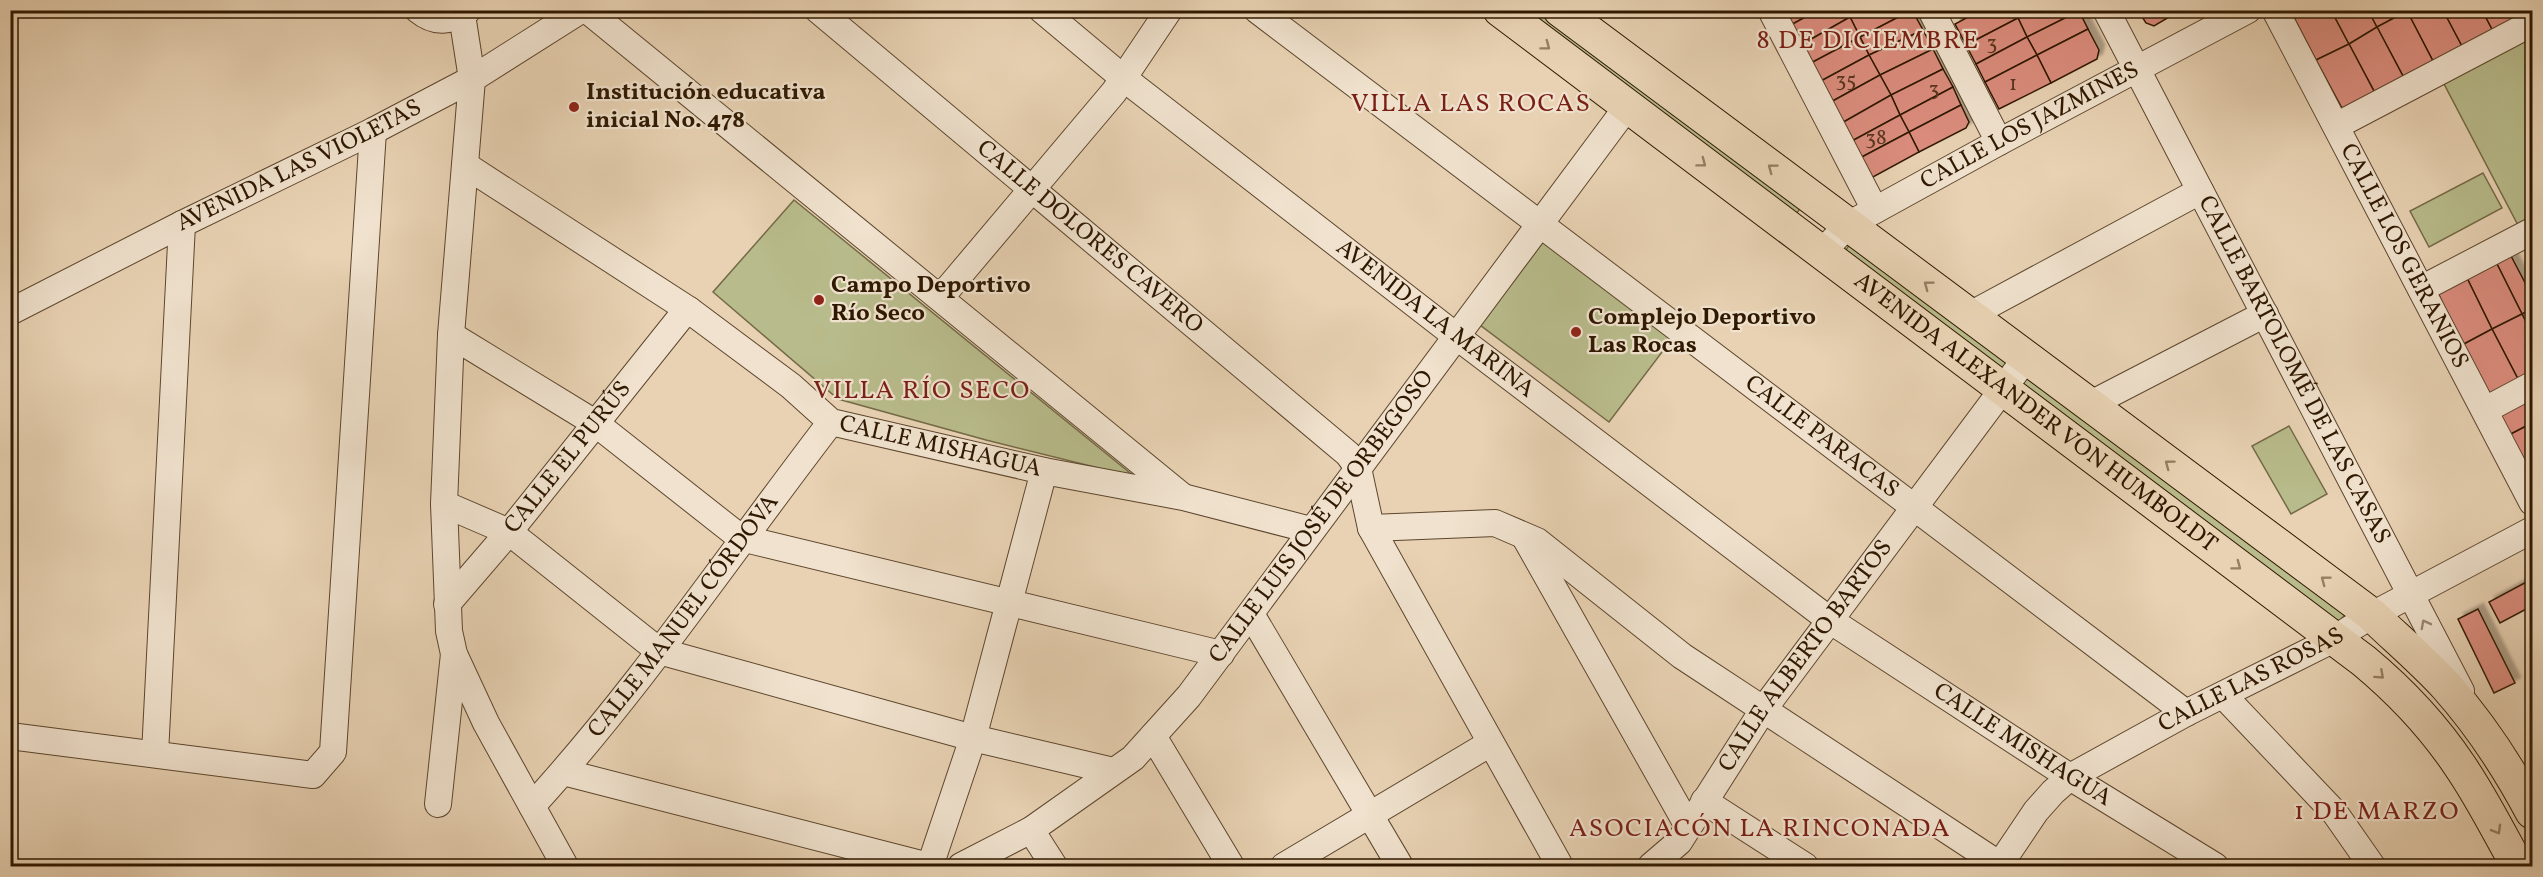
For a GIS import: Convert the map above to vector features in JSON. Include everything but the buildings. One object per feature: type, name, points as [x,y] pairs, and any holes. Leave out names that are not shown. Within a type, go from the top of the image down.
[{"type":"main road","name":"AVENIDA ALEXANDER VON HUMBOLDT","points":[[1500,10],[2387,680],[2445,745],[2461,767],[2518,867]]},
{"type":"main road","name":"AVENIDA ALEXANDER VON HUMBOLDT","points":[[1560,10],[1861,217],[1970,315],[2372,615],[2445,685],[2482,731],[2532,812]]},
{"type":"street","points":[[418,10],[429,19],[445,21],[465,13],[472,79],[451,335],[444,504],[447,604],[454,654],[438,804]]},
{"type":"street","name":"AVENIDA LAS VIOLETAS","points":[[10,312],[182,224],[373,131],[472,79],[581,10]]},
{"type":"street","points":[[587,10],[1183,497]]},
{"type":"street","name":"CALLE DOLORES CAVERO","points":[[818,10],[1348,454],[1358,468]]},
{"type":"street","name":"AVENIDA LA MARINA","points":[[1041,10],[1122,77],[1456,336],[1831,621]]},
{"type":"street","points":[[941,297],[1114,92],[1169,10]]},
{"type":"street","name":"CALLE PARACAS","points":[[1257,10],[2186,713]]},
{"type":"street","points":[[1771,10],[1861,217]]},
{"type":"street","points":[[1931,10],[1999,142]]},
{"type":"street","name":"CALLE BARTOLOMÉ DE LAS CASAS","points":[[2106,10],[2482,731]]},
{"type":"street","name":"CALLE LOS JAZMINES","points":[[1821,253],[1861,217],[2248,10]]},
{"type":"street","name":"CALLE LOS GERANIOS","points":[[2276,10],[2532,502]]},
{"type":"street","points":[[2336,126],[2532,23]]},
{"type":"street","name":"CALLE LUIS JOSÉ DE ORBEGOSO","points":[[961,867],[1031,830],[1133,758],[1190,696],[1627,107]]},
{"type":"street","points":[[10,736],[313,775],[333,752],[373,131]]},
{"type":"street","name":"CALLE MISHAGUA","points":[[465,165],[689,310],[791,386],[831,422],[1044,471],[1183,497],[1311,530]]},
{"type":"street","points":[[1970,315],[2200,191]]},
{"type":"street","points":[[155,754],[182,224]]},
{"type":"street","points":[[2421,289],[2532,231]]},
{"type":"street","name":"CALLE EL PURÚS","points":[[447,604],[509,532],[594,423],[689,310]]},
{"type":"street","points":[[2089,405],[2265,314]]},
{"type":"street","points":[[451,335],[594,423],[741,538],[1010,605],[1221,654]]},
{"type":"street","name":"CALLE ALBERTO BARTOS","points":[[1651,867],[1679,842],[1763,710],[1916,509],[2026,357]]},
{"type":"street","points":[[2485,410],[2532,385]]},
{"type":"street","name":"CALLE MANUEL CÓRDOVA","points":[[532,806],[564,772],[659,651],[741,538],[831,422]]},
{"type":"street","points":[[1358,468],[1371,528],[1489,744],[1560,867]]},
{"type":"street","points":[[564,772],[929,866],[973,738],[1044,471]]},
{"type":"street","points":[[444,504],[509,532],[659,651],[973,738],[1113,771]]},
{"type":"street","points":[[1371,528],[1495,523],[1537,541],[1682,656],[1999,866]]},
{"type":"street","name":"CALLE LAS ROSAS","points":[[1999,866],[2036,811],[2070,777],[2186,713],[2334,639],[2410,594],[2532,530]]},
{"type":"street","points":[[1523,536],[1688,826]]},
{"type":"street","points":[[1251,615],[1400,867]]},
{"type":"street","name":"CALLE MISHAGUA","points":[[1831,621],[2070,777],[2215,867]]},
{"type":"street","points":[[454,654],[486,723],[565,867]]},
{"type":"street","points":[[2223,695],[2335,813],[2372,867]]},
{"type":"street","points":[[1153,736],[1231,867]]},
{"type":"street","points":[[1284,867],[1489,744]]},
{"type":"street","points":[[1704,801],[1805,867]]},
{"type":"street","points":[[1031,830],[1054,867]]},
{"type":"green space","points":[[1515,11],[1547,11],[1803,204],[1793,219]]},
{"type":"green space","points":[[2532,37],[2532,222],[2520,229],[2443,82]]},
{"type":"green space","points":[[2483,173],[2502,208],[2429,247],[2410,211]]},
{"type":"green space","points":[[794,200],[1135,477],[986,440],[838,399],[713,292]]},
{"type":"green space","name":"Complejo Deportivo Las Rocas","points":[[1544,241],[1672,339],[1609,422],[1480,325]]},
{"type":"green space","points":[[1852,241],[2348,612],[2334,626],[1841,257]]},
{"type":"green space","points":[[2289,426],[2327,494],[2291,514],[2252,446]]},
{"type":"place","name":"Institución educativa inicial No. 478","points":[[574,107]]},
{"type":"place","name":"Campo Deportivo Río Seco","points":[[819,300]]},
{"type":"place","name":"Complejo Deportivo Las Rocas","points":[[1576,332]]},
{"type":"district","name":"8 DE DICIEMBRE","points":[[1868,41]]},
{"type":"district","name":"VILLA LAS ROCAS","points":[[1471,104]]},
{"type":"district","name":"VILLA RÍO SECO","points":[[922,391]]},
{"type":"district","name":"1 DE MARZO","points":[[2377,812]]},
{"type":"district","name":"ASOCIACÓN LA RINCONADA","points":[[1760,829]]}]
